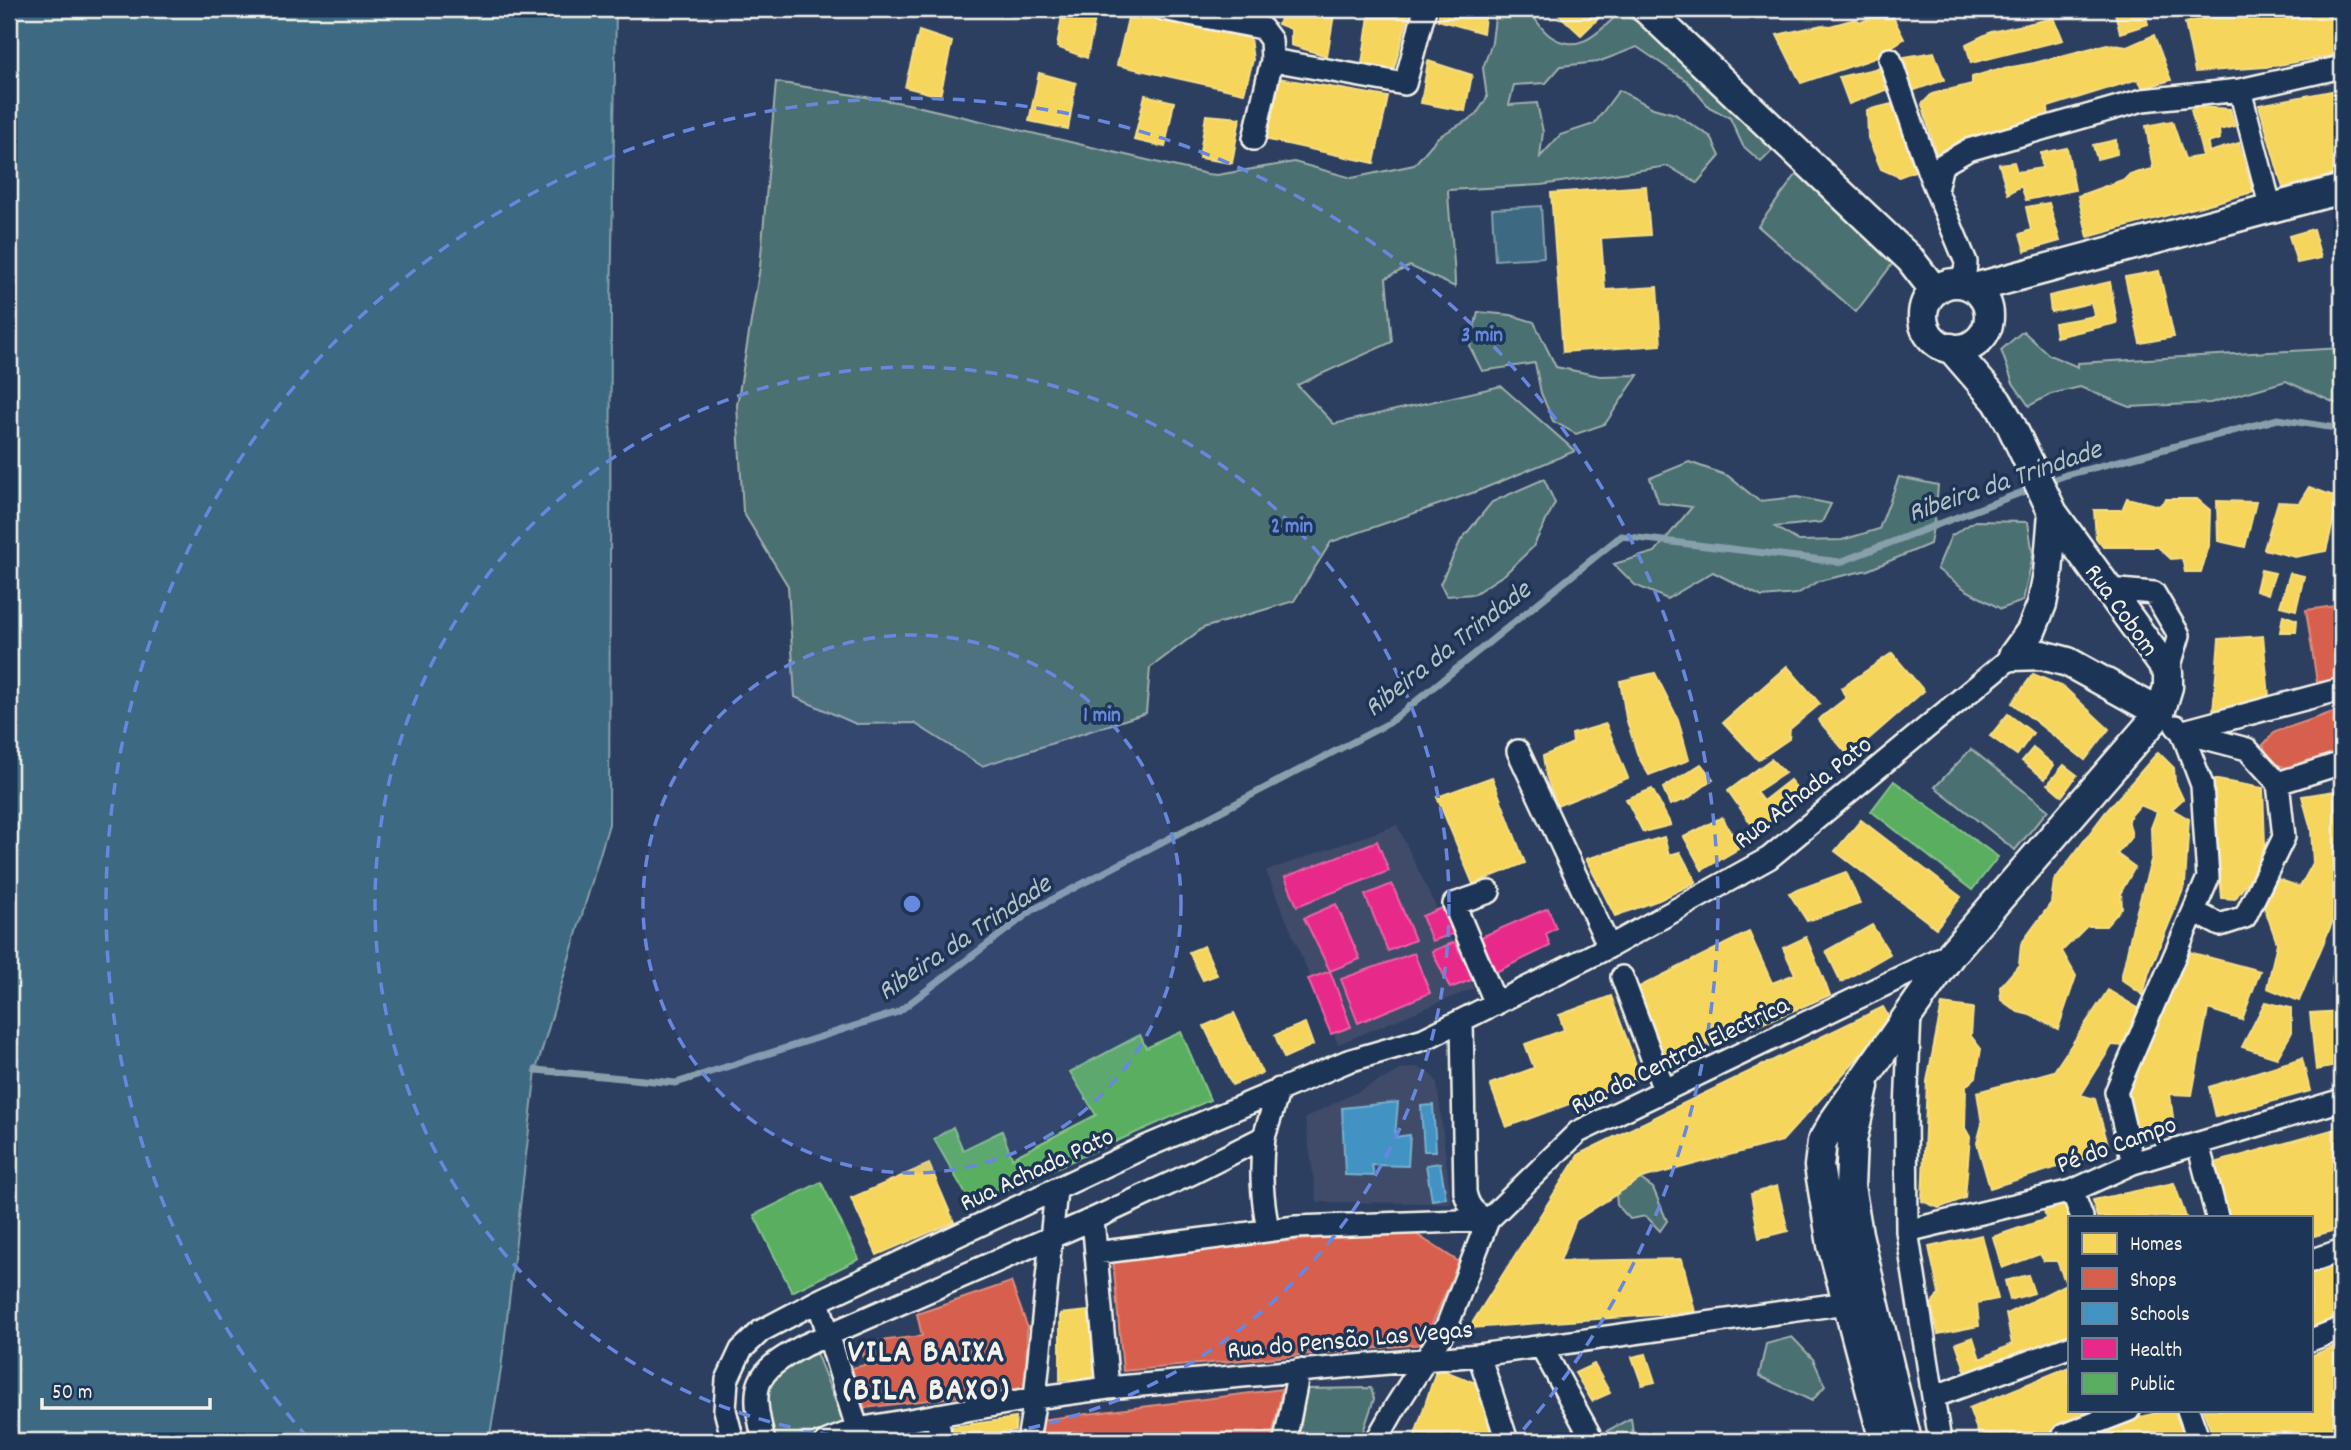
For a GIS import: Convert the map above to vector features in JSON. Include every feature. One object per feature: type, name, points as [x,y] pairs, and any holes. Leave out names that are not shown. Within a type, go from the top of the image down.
[{"type":"main road","points":[[1646,9],[1910,259],[1935,291]]},
{"type":"main road","points":[[1969,286],[1982,295],[1987,304],[1990,316],[1987,327],[1982,337],[1963,348],[1940,345],[1933,339],[1924,322],[1925,304],[1935,291],[1944,285],[1969,286],[2342,189]]},
{"type":"main road","points":[[1982,337],[2003,412]]},
{"type":"main road","points":[[1951,348],[2003,412]]},
{"type":"main road","name":"Rua Cobom","points":[[2003,412],[2053,513],[2168,671],[2168,687],[2160,713]]},
{"type":"main road","points":[[2013,656],[2031,631],[2046,588],[2053,513]]},
{"type":"main road","points":[[1907,1441],[1859,1301],[1832,1245],[1819,1166],[1822,1142],[1952,953],[2160,713],[2068,662],[2042,655],[2013,656]]},
{"type":"main road","points":[[1859,1301],[1884,1441]]},
{"type":"street","points":[[1163,9],[1262,28],[1271,40],[1272,60],[1254,139]]},
{"type":"street","points":[[1272,60],[1405,84],[1425,9]]},
{"type":"street","points":[[1890,59],[1936,190],[1966,262],[1969,286]]},
{"type":"street","points":[[1936,190],[1942,165],[1968,150],[2143,100],[2240,90],[2342,67]]},
{"type":"street","points":[[2240,90],[2271,209]]},
{"type":"street","name":"Rua Achada Pato","points":[[733,1441],[725,1410],[727,1380],[741,1350],[761,1331],[818,1301],[1143,1148],[1348,1061],[1424,1039],[1609,947],[1769,858],[2013,656]]},
{"type":"street","points":[[2182,732],[2342,689]]},
{"type":"street","points":[[2160,713],[2182,732],[2247,749],[2278,783],[2284,837],[2245,917],[2220,925],[2195,912]]},
{"type":"street","points":[[2133,1163],[2116,1092],[2208,878],[2202,785],[2182,732]]},
{"type":"street","points":[[1518,751],[1609,947]]},
{"type":"street","points":[[2278,783],[2342,763]]},
{"type":"street","points":[[1489,892],[1454,904],[1496,1004]]},
{"type":"street","name":"Rua da Central Electrica","points":[[1376,1441],[1453,1314],[1488,1220],[1578,1132],[1952,953]]},
{"type":"street","points":[[1622,977],[1664,1090]]},
{"type":"street","points":[[1910,1012],[1906,1112],[1907,1231],[1940,1441]]},
{"type":"street","points":[[1462,1021],[1465,1192],[1468,1204],[1475,1213],[1488,1220]]},
{"type":"street","points":[[1268,1230],[1262,1196],[1261,1164],[1264,1137],[1279,1089]]},
{"type":"street","name":"Pé do Campo","points":[[1907,1231],[2072,1191],[2133,1163],[2342,1100]]},
{"type":"street","points":[[764,1441],[757,1412],[756,1390],[764,1373],[780,1359],[1093,1219],[1264,1137]]},
{"type":"street","points":[[2198,1144],[2217,1216]]},
{"type":"street","points":[[1028,1441],[1035,1398],[1056,1190]]},
{"type":"street","points":[[2072,1191],[2082,1216]]},
{"type":"street","points":[[1093,1219],[1108,1388]]},
{"type":"street","points":[[1096,1253],[1268,1230],[1488,1220]]},
{"type":"street","points":[[2312,1261],[2342,1251]]},
{"type":"street","points":[[818,1301],[860,1435]]},
{"type":"street","name":"Rua do Pensão Las Vegas","points":[[827,1441],[937,1415],[1108,1388],[1479,1355],[1859,1301]]},
{"type":"street","points":[[2312,1340],[2342,1328]]},
{"type":"street","points":[[1541,1346],[1593,1441]]},
{"type":"street","points":[[1933,1397],[2068,1348]]},
{"type":"street","points":[[1479,1355],[1507,1441]]},
{"type":"street","points":[[1285,1441],[1299,1370]]},
{"type":"street","points":[[2060,1441],[2064,1435],[2124,1412]]},
{"type":"street","points":[[2189,1412],[2199,1441]]},
{"type":"street","points":[[937,1415],[940,1441]]},
{"type":"shaded area","points":[[9,9],[616,9],[611,311],[609,824],[536,1070],[501,1369],[489,1441],[9,1441]]},
{"type":"shaded area","points":[[1541,206],[1544,257],[1495,260],[1492,209]]},
{"type":"shaded area","points":[[1397,825],[1474,988],[1338,1044],[1266,871]]},
{"type":"shaded area","points":[[1417,1067],[1429,1073],[1437,1082],[1451,1203],[1317,1202],[1305,1118],[1403,1069]]},
{"type":"green space","points":[[1496,9],[1528,9],[1549,35],[1570,43],[1588,39],[1620,12],[1644,26],[1676,57],[1709,83],[1775,148],[1761,162],[1743,146],[1730,118],[1709,107],[1687,81],[1637,47],[1598,62],[1561,66],[1546,83],[1514,85],[1509,105],[1537,103],[1543,132],[1540,157],[1560,135],[1594,124],[1619,90],[1653,108],[1675,114],[1711,137],[1720,156],[1697,183],[1668,166],[1541,185],[1448,190],[1455,287],[1410,266],[1386,278],[1392,342],[1297,385],[1334,424],[1501,386],[1575,451],[1475,492],[1331,542],[1294,601],[1203,628],[1150,668],[1146,713],[982,766],[914,723],[856,724],[795,697],[788,586],[743,512],[737,405],[760,267],[776,82],[908,104],[1207,174],[1217,175],[1294,162],[1352,178],[1414,165],[1438,137],[1475,116],[1487,98],[1483,68],[1492,42]]},
{"type":"green space","points":[[1799,171],[1893,263],[1856,312],[1758,226]]},
{"type":"green space","points":[[1478,312],[1511,315],[1534,322],[1556,367],[1600,376],[1638,375],[1605,424],[1576,434],[1553,421],[1541,393],[1535,363],[1482,371],[1470,347]]},
{"type":"green space","points":[[2023,331],[2049,355],[2078,367],[2078,363],[2342,348],[2342,404],[2286,381],[2210,403],[2130,407],[2080,387],[2051,394],[2029,406],[2013,383],[2001,350]]},
{"type":"green space","points":[[1689,462],[1728,476],[1759,501],[1797,497],[1831,504],[1822,522],[1775,527],[1799,541],[1842,540],[1879,529],[1899,477],[1938,485],[1930,544],[1868,570],[1819,581],[1797,594],[1762,597],[1713,572],[1667,599],[1635,585],[1614,564],[1655,552],[1692,507],[1659,503],[1650,478]]},
{"type":"green space","points":[[1544,479],[1555,503],[1533,547],[1505,574],[1474,594],[1447,596],[1440,584],[1461,540],[1492,502]]},
{"type":"green space","points":[[1975,521],[2028,522],[2033,555],[2023,601],[2001,609],[1966,590],[1937,569],[1951,536]]},
{"type":"green space","points":[[1971,749],[2048,810],[2015,850],[1935,787]]},
{"type":"green space","points":[[1632,1173],[1653,1188],[1667,1221],[1660,1231],[1646,1216],[1630,1219],[1617,1205],[1615,1182]]},
{"type":"green space","points":[[1792,1337],[1813,1359],[1825,1386],[1812,1401],[1759,1376],[1766,1344]]},
{"type":"green space","points":[[811,1340],[845,1426],[802,1441],[756,1441],[746,1407],[750,1380],[771,1351]]},
{"type":"green space","points":[[1371,1388],[1374,1399],[1360,1441],[1298,1441],[1307,1389]]},
{"type":"green space","points":[[1631,1418],[1634,1441],[1606,1441],[1603,1433]]},
{"type":"building: Homes","points":[[1063,9],[1097,9],[1087,58],[1057,47]]},
{"type":"building: Homes","points":[[1265,9],[1335,9],[1327,56],[1291,45],[1291,29],[1278,24],[1282,13]]},
{"type":"building: Homes","points":[[1370,9],[1385,9],[1409,15],[1393,71],[1362,64]]},
{"type":"building: Homes","points":[[1440,9],[1486,9],[1483,33],[1438,20]]},
{"type":"building: Homes","points":[[1553,9],[1608,9],[1581,35]]},
{"type":"building: Homes","points":[[1688,9],[1716,9],[1693,17]]},
{"type":"building: Homes","points":[[2114,9],[2144,9],[2148,24],[2120,33]]},
{"type":"building: Homes","points":[[2243,9],[2264,9],[2266,14],[2293,9],[2342,9],[2342,54],[2266,67],[2195,72],[2185,23]]},
{"type":"building: Homes","points":[[1883,13],[1887,18],[1893,17],[1904,39],[1872,59],[1801,83],[1777,35],[1855,19],[1861,22]]},
{"type":"building: Homes","points":[[1128,18],[1167,19],[1250,38],[1253,60],[1244,93],[1117,65]]},
{"type":"building: Homes","points":[[2054,18],[2063,40],[1971,63],[1966,44],[1991,32]]},
{"type":"building: Homes","points":[[919,31],[952,42],[940,96],[905,87]]},
{"type":"building: Homes","points":[[2154,35],[2171,80],[2143,88],[2138,79],[2048,107],[2049,117],[1970,139],[1936,153],[1922,104],[1932,94],[1972,84],[1972,77],[1995,70],[2107,44],[2127,47]]},
{"type":"building: Homes","points":[[1934,52],[1944,80],[1912,91],[1904,57]]},
{"type":"building: Homes","points":[[1428,61],[1472,75],[1465,111],[1421,103]]},
{"type":"building: Homes","points":[[1879,68],[1886,90],[1849,104],[1839,77]]},
{"type":"building: Homes","points":[[1039,73],[1076,83],[1068,129],[1029,121]]},
{"type":"building: Homes","points":[[1278,78],[1388,97],[1374,163],[1264,139]]},
{"type":"building: Homes","points":[[2342,89],[2342,172],[2283,188],[2259,105]]},
{"type":"building: Homes","points":[[1145,95],[1174,102],[1165,147],[1134,140]]},
{"type":"building: Homes","points":[[1892,104],[1915,171],[1899,177],[1881,169],[1868,138],[1867,110]]},
{"type":"building: Homes","points":[[2196,107],[2230,109],[2235,126],[2219,130],[2220,139],[2208,143],[2209,152],[2239,143],[2253,192],[2088,237],[2078,196],[2125,179],[2130,174],[2153,169],[2146,126],[2172,121],[2185,159],[2203,156],[2191,110]]},
{"type":"building: Homes","points":[[1206,115],[1240,118],[1232,163],[1199,158]]},
{"type":"building: Homes","points":[[2116,140],[2117,154],[2097,159],[2093,145]]},
{"type":"building: Homes","points":[[2067,148],[2075,190],[2026,200],[2021,186],[2008,194],[1999,164],[2014,162],[2017,172],[2042,168],[2041,153]]},
{"type":"building: Homes","points":[[1646,186],[1650,235],[1601,238],[1605,290],[1657,287],[1661,345],[1563,352],[1551,193]]},
{"type":"building: Homes","points":[[2049,203],[2060,241],[2025,251],[2020,234],[2031,230],[2026,207]]},
{"type":"building: Homes","points":[[2313,229],[2321,258],[2297,263],[2289,236]]},
{"type":"building: Homes","points":[[2159,271],[2174,337],[2140,343],[2125,277]]},
{"type":"building: Homes","points":[[2110,282],[2117,323],[2056,337],[2054,323],[2095,316],[2091,303],[2051,312],[2049,296]]},
{"type":"building: Homes","points":[[2309,487],[2339,498],[2326,551],[2295,557],[2264,549],[2278,502],[2299,503]]},
{"type":"building: Homes","points":[[2127,498],[2159,506],[2166,499],[2197,499],[2210,510],[2209,546],[2201,572],[2185,572],[2182,558],[2171,559],[2158,547],[2103,547],[2096,538],[2094,510],[2122,510]]},
{"type":"building: Homes","points":[[2217,501],[2256,502],[2245,547],[2218,541]]},
{"type":"building: Homes","points":[[2342,525],[2342,564],[2338,550]]},
{"type":"building: Homes","points":[[2261,570],[2275,573],[2268,594],[2256,590]]},
{"type":"building: Homes","points":[[2290,573],[2304,576],[2296,610],[2280,606]]},
{"type":"building: Homes","points":[[2283,615],[2297,620],[2296,632],[2280,632]]},
{"type":"building: Homes","points":[[2263,636],[2269,696],[2213,712],[2219,639]]},
{"type":"building: Homes","points":[[1892,653],[1924,691],[1849,756],[1818,720],[1846,698],[1841,688]]},
{"type":"building: Homes","points":[[1787,666],[1820,704],[1790,729],[1789,739],[1758,760],[1723,722]]},
{"type":"building: Homes","points":[[1655,673],[1678,719],[1689,760],[1649,775],[1638,756],[1626,718],[1620,681]]},
{"type":"building: Homes","points":[[2033,674],[2064,687],[2109,729],[2085,760],[2012,703]]},
{"type":"building: Homes","points":[[2008,714],[2033,733],[2017,755],[1990,736]]},
{"type":"building: Homes","points":[[1606,724],[1628,778],[1557,806],[1546,775],[1543,756],[1573,743],[1572,734]]},
{"type":"building: Homes","points":[[2033,748],[2054,765],[2045,779],[2022,761]]},
{"type":"building: Homes","points":[[2158,752],[2174,768],[2175,782],[2183,799],[2172,809],[2189,819],[2185,885],[2149,972],[2143,995],[2121,979],[2152,857],[2151,828],[2157,812],[2140,805],[2128,819],[2132,836],[2117,854],[2135,867],[2121,892],[2122,908],[2106,926],[2087,926],[2062,951],[2076,976],[2058,1029],[2018,1012],[2001,1000],[2000,987],[2019,965],[2021,944],[2051,903],[2054,881],[2105,813]]},
{"type":"building: Homes","points":[[1771,759],[1785,773],[1756,792],[1763,801],[1790,780],[1803,796],[1757,832],[1728,791]]},
{"type":"building: Homes","points":[[1701,764],[1713,779],[1687,799],[1670,805],[1663,788]]},
{"type":"building: Homes","points":[[2064,765],[2077,775],[2062,796],[2048,784]]},
{"type":"building: Homes","points":[[1492,777],[1525,863],[1473,884],[1437,797]]},
{"type":"building: Homes","points":[[2212,779],[2263,788],[2265,845],[2250,878],[2235,899],[2222,898]]},
{"type":"building: Homes","points":[[1652,789],[1671,825],[1643,832],[1626,799]]},
{"type":"building: Homes","points":[[2342,790],[2342,891],[2337,911],[2299,1001],[2267,988],[2277,943],[2264,906],[2278,879],[2300,887],[2313,863],[2311,829],[2302,796]]},
{"type":"building: Homes","points":[[1722,817],[1740,848],[1702,870],[1684,837]]},
{"type":"building: Homes","points":[[1861,820],[1961,897],[1936,928],[1835,851]]},
{"type":"building: Homes","points":[[1664,837],[1669,855],[1680,852],[1696,882],[1659,900],[1615,916],[1586,859]]},
{"type":"building: Homes","points":[[1846,872],[1860,904],[1807,921],[1789,893]]},
{"type":"building: Homes","points":[[1872,925],[1890,954],[1841,982],[1826,951]]},
{"type":"building: Homes","points":[[1749,932],[1772,983],[1795,974],[1783,948],[1806,937],[1830,995],[1667,1064],[1637,988]]},
{"type":"building: Homes","points":[[2337,937],[2342,938],[2342,988],[2332,984]]},
{"type":"building: Homes","points":[[1204,946],[1217,975],[1203,980],[1189,952]]},
{"type":"building: Homes","points":[[2189,952],[2260,971],[2242,1020],[2208,1009],[2192,1095],[2170,1094],[2175,1133],[2138,1141],[2126,1089]]},
{"type":"building: Homes","points":[[2108,990],[2141,1010],[2124,1046],[2112,1045],[2081,1095],[2095,1099],[2110,1151],[1990,1188],[1977,1143],[1982,1124],[1977,1092],[2054,1071]]},
{"type":"building: Homes","points":[[1611,996],[1641,1078],[1506,1127],[1490,1084],[1534,1068],[1525,1044],[1564,1030],[1559,1015]]},
{"type":"building: Homes","points":[[2265,1002],[2291,1008],[2291,1034],[2277,1058],[2242,1047]]},
{"type":"building: Homes","points":[[1942,1004],[1973,1008],[1971,1036],[1981,1049],[1976,1077],[1966,1086],[1965,1128],[1970,1137],[1965,1198],[1939,1208],[1922,1201],[1927,1081]]},
{"type":"building: Homes","points":[[1883,1007],[1891,1021],[1782,1141],[1642,1178],[1576,1220],[1560,1261],[1682,1259],[1695,1312],[1469,1328],[1579,1154]]},
{"type":"building: Homes","points":[[2342,1011],[2342,1065],[2316,1070],[2310,1013]]},
{"type":"building: Homes","points":[[1234,1013],[1262,1073],[1232,1085],[1204,1026]]},
{"type":"building: Homes","points":[[1305,1023],[1313,1045],[1284,1058],[1275,1035]]},
{"type":"building: Homes","points":[[2302,1058],[2310,1091],[2216,1117],[2209,1087]]},
{"type":"building: Homes","points":[[2342,1127],[2342,1228],[2312,1237],[2312,1216],[2219,1216],[2204,1166]]},
{"type":"building: Homes","points":[[929,1164],[954,1222],[877,1255],[851,1198]]},
{"type":"building: Homes","points":[[2174,1183],[2186,1216],[2097,1216],[2093,1200]]},
{"type":"building: Homes","points":[[1777,1186],[1788,1231],[1759,1238],[1751,1194]]},
{"type":"building: Homes","points":[[2067,1198],[2074,1216],[2068,1216],[2068,1341],[1968,1379],[1956,1343],[1973,1337],[1980,1359],[2012,1344],[2006,1314],[2066,1284],[2057,1261],[2044,1261],[2040,1254],[2002,1268],[1993,1237],[2046,1219],[2043,1205]]},
{"type":"building: Homes","points":[[1982,1235],[1998,1299],[1977,1303],[1979,1326],[1938,1334],[1931,1305],[1939,1294],[1929,1247]]},
{"type":"building: Homes","points":[[2342,1264],[2342,1322],[2312,1334],[2312,1274]]},
{"type":"building: Homes","points":[[2028,1275],[2034,1293],[2010,1300],[2005,1281]]},
{"type":"building: Homes","points":[[1088,1311],[1098,1377],[1060,1380],[1060,1314]]},
{"type":"building: Homes","points":[[2342,1343],[2342,1441],[2215,1441],[2204,1412],[2312,1412],[2312,1356]]},
{"type":"building: Homes","points":[[1646,1354],[1655,1382],[1642,1385],[1632,1357]]},
{"type":"building: Homes","points":[[1594,1364],[1610,1393],[1592,1401],[1575,1373]]},
{"type":"building: Homes","points":[[2068,1367],[2068,1412],[2097,1412],[2048,1432],[2042,1441],[1981,1441],[1969,1408]]},
{"type":"building: Homes","points":[[1437,1368],[1486,1387],[1498,1441],[1413,1441]]},
{"type":"building: Homes","points":[[2159,1412],[2174,1412],[2185,1437],[2173,1441],[2078,1441],[2089,1432]]},
{"type":"building: Homes","points":[[1016,1418],[1014,1441],[952,1441],[951,1427]]},
{"type":"building: Homes","points":[[927,1429],[929,1441],[878,1441],[877,1437]]},
{"type":"building: Shops","points":[[2342,605],[2342,680],[2317,682],[2306,610]]},
{"type":"building: Shops","points":[[2342,709],[2342,750],[2289,769],[2271,762],[2263,745],[2275,732]]},
{"type":"building: Shops","points":[[1408,1229],[1459,1262],[1423,1344],[1123,1371],[1113,1259]]},
{"type":"building: Shops","points":[[1011,1282],[1027,1326],[1026,1388],[865,1408],[852,1368],[865,1365],[861,1343],[922,1336],[917,1314]]},
{"type":"building: Shops","points":[[1282,1389],[1271,1441],[1031,1441],[1033,1421]]},
{"type":"building: Schools","points":[[1398,1102],[1395,1137],[1410,1135],[1408,1166],[1372,1165],[1374,1176],[1345,1175],[1342,1108]]},
{"type":"building: Schools","points":[[1433,1105],[1436,1151],[1424,1151],[1421,1106]]},
{"type":"building: Schools","points":[[1440,1163],[1446,1198],[1432,1200],[1426,1165]]},
{"type":"building: Health","points":[[1377,841],[1389,871],[1297,906],[1285,877]]},
{"type":"building: Health","points":[[1392,884],[1415,940],[1388,951],[1365,895]]},
{"type":"building: Health","points":[[1336,904],[1360,959],[1330,971],[1304,918]]},
{"type":"building: Health","points":[[1442,908],[1453,934],[1432,941],[1422,916]]},
{"type":"building: Health","points":[[1548,908],[1556,928],[1546,934],[1550,946],[1496,972],[1481,937]]},
{"type":"building: Health","points":[[1455,942],[1474,979],[1450,988],[1432,951]]},
{"type":"building: Health","points":[[1414,953],[1430,993],[1358,1023],[1341,979]]},
{"type":"building: Health","points":[[1330,971],[1351,1027],[1331,1034],[1308,979]]},
{"type":"building: Public","points":[[1894,781],[1998,857],[1972,890],[1871,811]]},
{"type":"building: Public","points":[[1181,1032],[1210,1100],[972,1205],[934,1139],[953,1127],[963,1150],[1002,1131],[1012,1158],[1096,1115],[1070,1072],[1140,1035],[1146,1048]]},
{"type":"building: Public","points":[[821,1182],[859,1259],[792,1292],[754,1215]]},
{"type":"waterway","name":"Ribeira da Trindade","points":[[2044,483],[2278,419],[2342,429]]},
{"type":"waterway","name":"Ribeira da Trindade","points":[[536,1070],[676,1083],[898,1012],[1034,909],[1389,723],[1621,536],[1840,562],[2033,488]]},
{"type":"district","name":"VILA BAIXA (BILA BAXO)","points":[[927,1368]]}]
